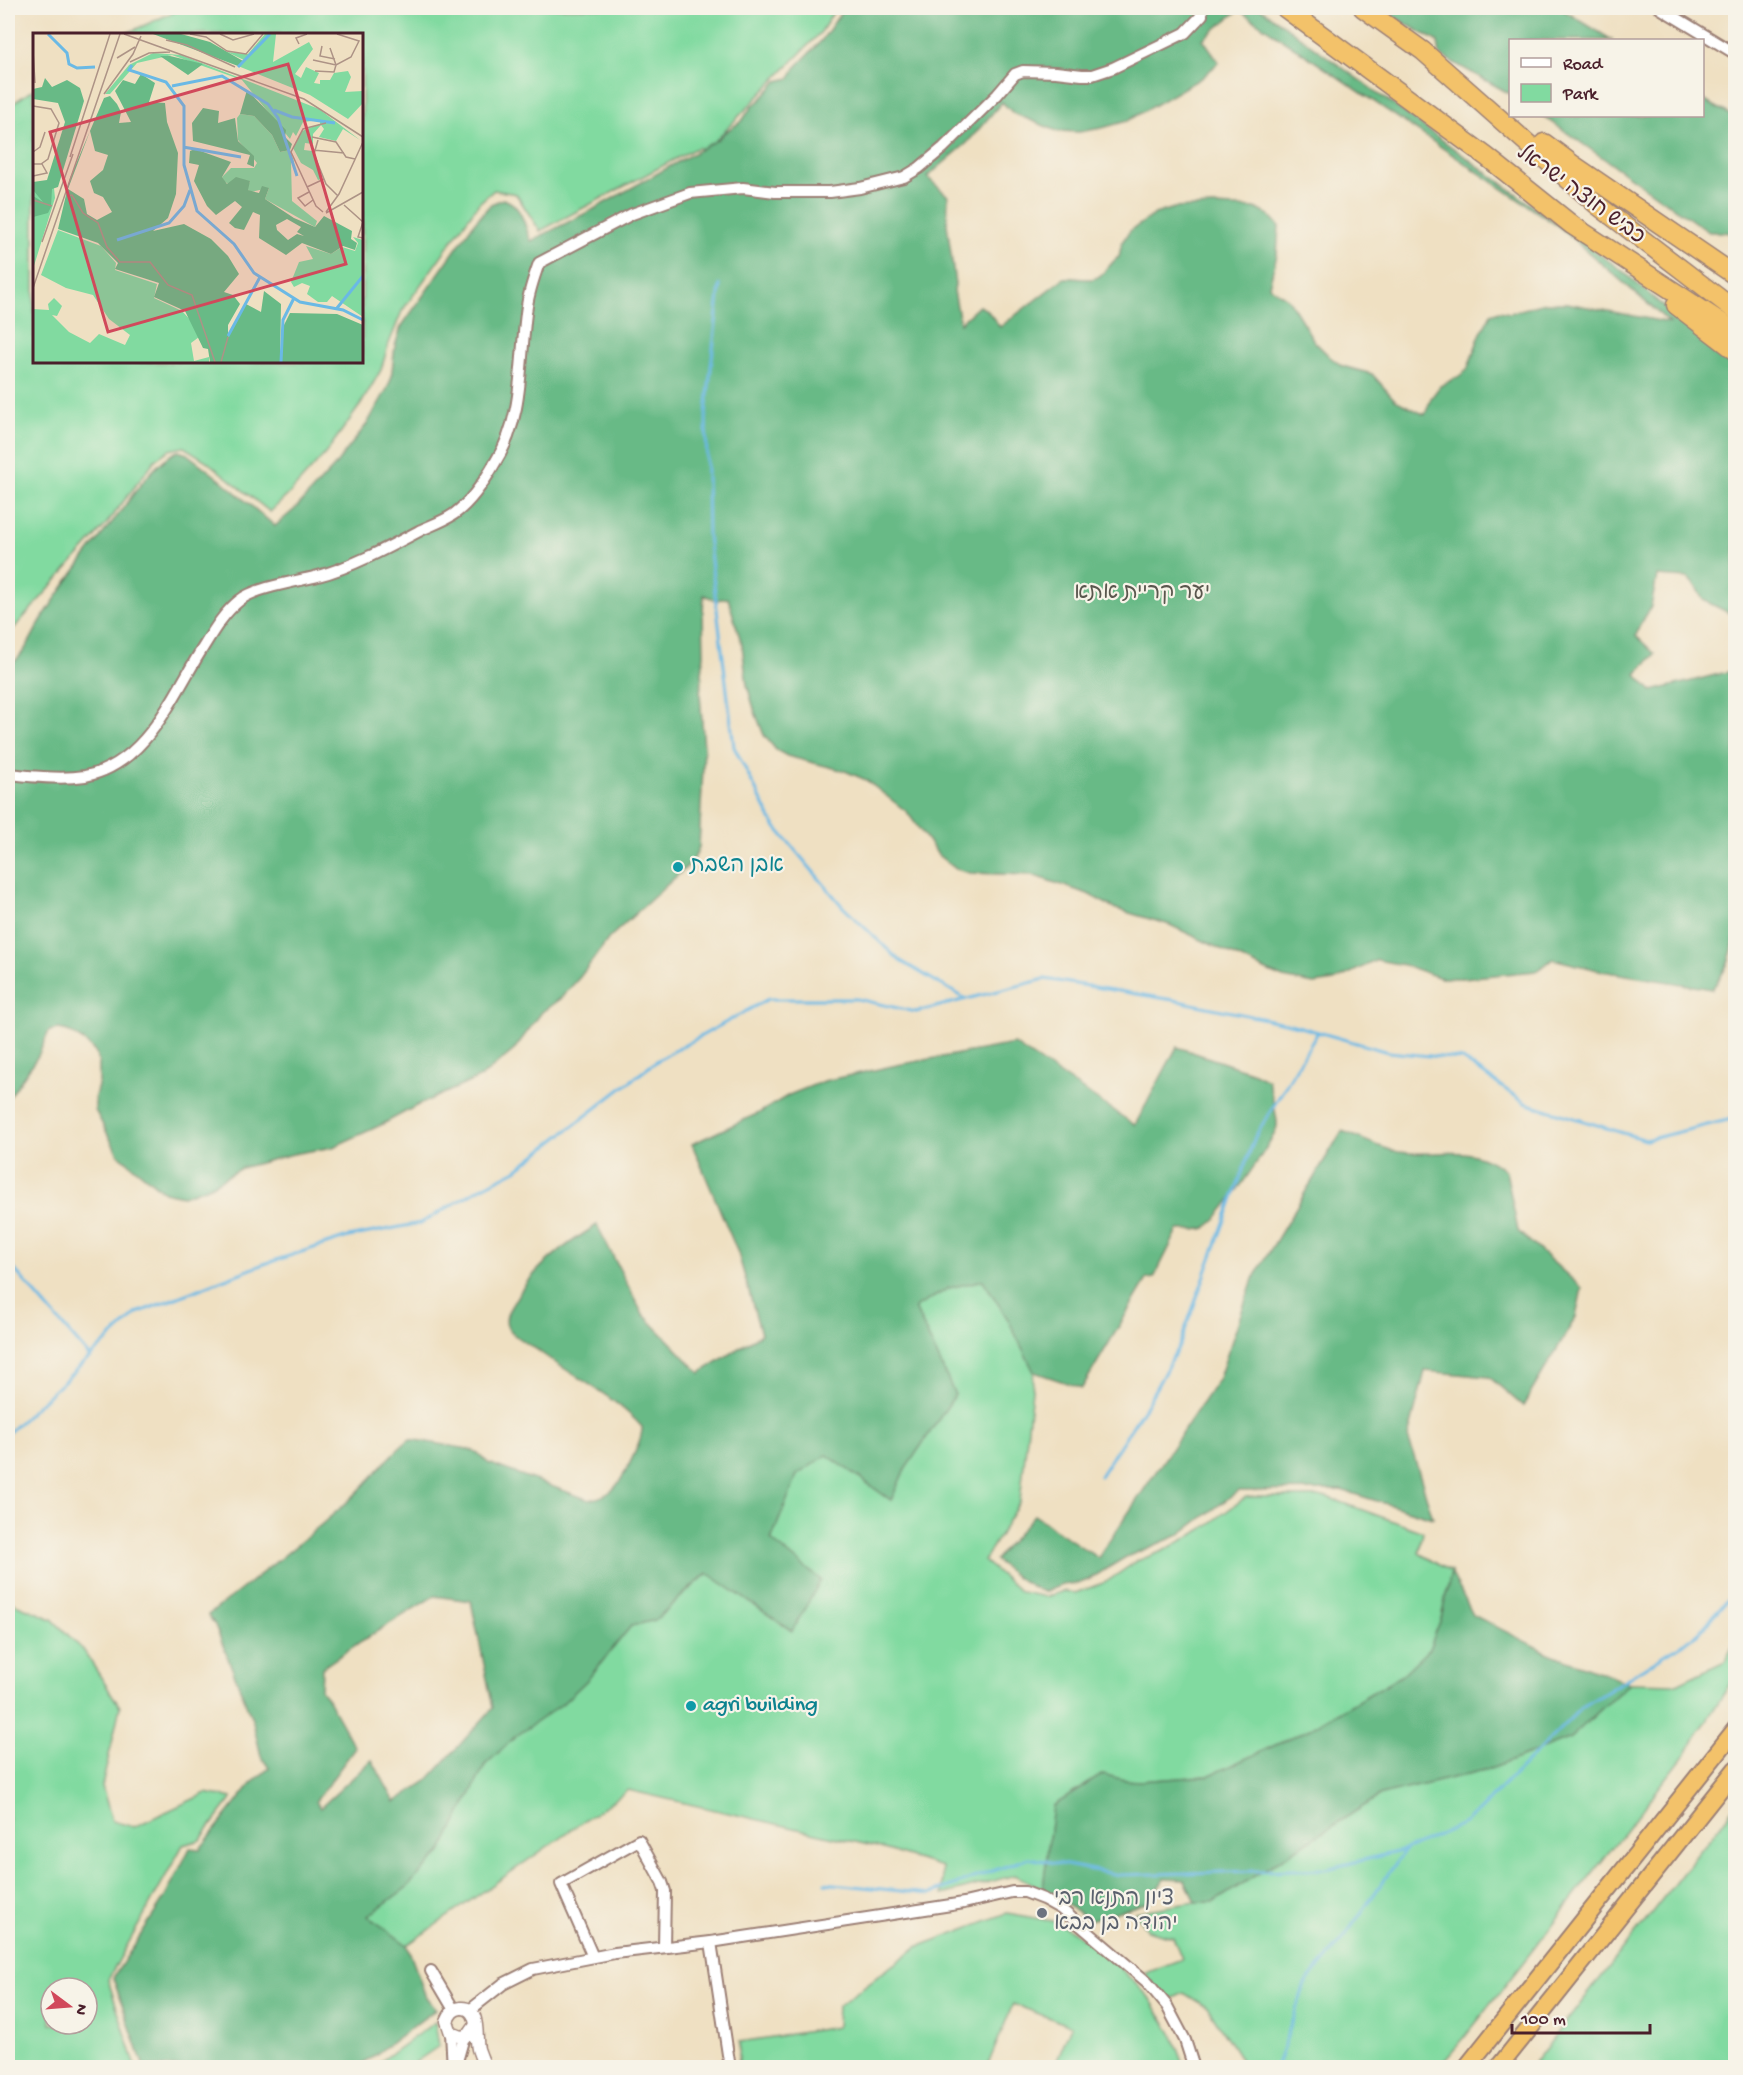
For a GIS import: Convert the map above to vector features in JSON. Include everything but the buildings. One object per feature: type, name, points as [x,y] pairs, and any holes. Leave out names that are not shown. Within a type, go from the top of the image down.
[{"type":"highway","name":"כביש חוצה ישראל","points":[[1285,8],[1487,157],[1572,225],[1736,332]]},
{"type":"highway","name":"כביש חוצה ישראל","points":[[1363,8],[1423,51],[1596,204],[1736,311]]},
{"type":"highway","points":[[1423,51],[1509,116]]},
{"type":"highway","points":[[1510,117],[1572,164],[1736,276]]},
{"type":"highway","points":[[1572,225],[1736,351]]},
{"type":"highway","points":[[1466,2067],[1736,1729]]},
{"type":"highway","points":[[1498,2067],[1736,1769]]},
{"type":"street","points":[[8,774],[38,777],[87,776],[113,764],[140,744],[158,722],[219,621],[241,598],[255,592],[321,575],[386,549],[454,514],[467,501],[497,461],[514,419],[527,306],[531,284],[539,263],[632,214],[690,193],[742,188],[775,192],[830,192],[860,188],[904,177],[943,148],[1015,74],[1034,72],[1092,75],[1113,68],[1185,33],[1202,15],[1200,8]]},
{"type":"street","points":[[1660,8],[1736,54]]},
{"type":"street","points":[[593,1957],[561,1884],[639,1840],[665,1891],[664,1947]]},
{"type":"street","points":[[470,2010],[503,1984],[533,1969],[593,1957],[711,1942],[964,1903],[1012,1892],[1025,1892],[1061,1909],[1147,1982],[1167,2006],[1185,2040],[1194,2067]]},
{"type":"street","points":[[711,1942],[730,2067]]},
{"type":"street","points":[[430,1971],[454,2010]]},
{"type":"street","points":[[455,2067],[447,2020],[454,2010],[462,2008],[470,2010],[475,2017],[478,2050],[484,2065]]},
{"type":"street","points":[[451,2033],[464,2037],[472,2032],[476,2025]]},
{"type":"street","points":[[464,2037],[484,2065]]},
{"type":"street","points":[[455,2067],[464,2037]]},
{"type":"street","points":[[455,2067],[471,2055],[484,2065]]},
{"type":"green space","points":[[183,8],[836,8],[821,32],[708,148],[696,148],[540,231],[516,194],[494,190],[479,203],[402,311],[381,370],[361,404],[325,454],[270,512],[205,460],[184,447],[169,450],[155,460],[104,527],[8,635],[8,107],[33,90],[33,363],[363,363],[363,33],[127,33]]},
{"type":"green space","name":"יער קריית אתא","points":[[844,8],[1260,8],[1624,272],[1735,369],[1735,616],[1703,600],[1688,578],[1657,576],[1651,607],[1636,636],[1655,654],[1636,674],[1652,691],[1735,670],[1735,936],[1727,964],[1712,989],[1602,971],[1553,959],[1536,971],[1463,978],[1441,978],[1404,965],[1377,960],[1334,981],[1314,984],[1283,978],[1170,925],[1116,909],[1088,894],[1032,875],[970,873],[956,869],[939,856],[907,812],[866,780],[845,771],[787,756],[776,750],[764,735],[755,712],[747,685],[742,645],[728,598],[716,600],[704,595],[704,654],[700,694],[704,748],[699,847],[693,861],[609,938],[561,998],[542,1012],[513,1051],[481,1077],[333,1147],[293,1154],[241,1168],[208,1187],[183,1196],[164,1192],[118,1154],[95,1110],[95,1096],[99,1082],[99,1063],[96,1053],[84,1041],[68,1031],[59,1029],[49,1031],[38,1056],[8,1099],[8,667],[24,651],[61,591],[139,486],[154,469],[178,451],[187,454],[222,481],[275,526],[295,509],[333,468],[367,424],[391,379],[395,346],[401,327],[475,222],[491,204],[503,199],[514,205],[522,216],[531,241],[594,209],[717,140],[742,121],[752,106],[777,81],[790,78],[795,68],[822,40]],"holes":[[[1239,10],[1559,227],[1670,323],[1567,303],[1545,303],[1510,313],[1499,311],[1491,314],[1480,335],[1467,370],[1440,386],[1431,398],[1425,415],[1395,400],[1372,374],[1342,366],[1314,341],[1289,300],[1269,286],[1277,255],[1279,226],[1269,215],[1255,208],[1213,206],[1174,208],[1155,214],[1130,231],[1122,242],[1119,257],[1098,277],[1094,279],[1064,278],[1000,327],[987,310],[979,306],[960,323],[947,224],[948,196],[927,177],[967,143],[1002,102],[1013,113],[1057,131],[1079,132],[1127,121],[1203,77],[1219,62],[1203,39]]]},
{"type":"green space","points":[[1378,8],[1560,8],[1610,39],[1509,39],[1509,93],[1440,55],[1438,42]]},
{"type":"green space","points":[[1704,101],[1735,117],[1735,236],[1726,232],[1709,232],[1544,117],[1704,117]]},
{"type":"green space","points":[[1014,1044],[1135,1125],[1177,1047],[1254,1073],[1268,1080],[1277,1126],[1257,1162],[1212,1223],[1203,1229],[1178,1230],[1154,1278],[1147,1279],[1082,1388],[1034,1372],[1008,1319],[983,1280],[949,1288],[915,1308],[955,1395],[904,1471],[891,1500],[827,1455],[797,1475],[771,1540],[821,1580],[792,1631],[707,1573],[655,1620],[631,1626],[588,1679],[562,1704],[516,1736],[485,1765],[442,1851],[406,1888],[368,1916],[407,1945],[426,1997],[436,2009],[359,2067],[144,2067],[113,1978],[165,1897],[190,1848],[200,1849],[251,1784],[269,1768],[261,1756],[253,1722],[215,1625],[208,1615],[328,1519],[410,1439],[468,1449],[478,1453],[488,1463],[589,1500],[611,1491],[631,1461],[642,1427],[631,1415],[605,1395],[510,1331],[506,1318],[520,1292],[549,1259],[597,1225],[642,1313],[700,1373],[761,1334],[738,1253],[692,1144],[759,1113],[789,1095],[824,1081]],"holes":[[[434,1596],[471,1601],[493,1708],[427,1781],[395,1802],[372,1760],[320,1808],[316,1801],[355,1748],[321,1690],[322,1668]]]},
{"type":"green space","points":[[1342,1131],[1399,1152],[1466,1153],[1478,1156],[1506,1171],[1518,1231],[1582,1288],[1576,1317],[1523,1406],[1489,1377],[1425,1371],[1408,1437],[1433,1518],[1341,1490],[1238,1491],[1179,1535],[1126,1557],[1080,1583],[1062,1585],[1044,1592],[1012,1574],[995,1560],[1034,1515],[1098,1558],[1219,1378],[1253,1279]]},
{"type":"green space","points":[[983,1280],[1008,1319],[1034,1372],[1020,1501],[984,1561],[1021,1592],[1046,1597],[1064,1591],[1075,1593],[1106,1582],[1137,1561],[1163,1551],[1201,1530],[1246,1497],[1327,1497],[1423,1532],[1419,1553],[1451,1572],[1441,1619],[1429,1649],[1402,1675],[1306,1731],[1208,1776],[1139,1781],[1124,1780],[1103,1774],[1053,1806],[1043,1889],[1015,1875],[942,1895],[942,1867],[877,1847],[628,1790],[407,1945],[368,1916],[406,1888],[442,1851],[485,1765],[516,1736],[562,1704],[588,1679],[631,1626],[655,1620],[708,1573],[792,1631],[771,1540],[797,1475],[827,1454],[891,1500],[904,1471],[955,1395],[915,1308],[949,1288]]},
{"type":"green space","points":[[1451,1572],[1473,1615],[1546,1652],[1629,1683],[1570,1738],[1493,1768],[1381,1795],[1214,1902],[1195,1902],[1185,1880],[1164,1879],[1149,1902],[1090,1920],[1043,1889],[1053,1806],[1103,1774],[1124,1780],[1139,1781],[1208,1776],[1306,1731],[1401,1676],[1429,1649],[1441,1619]]},
{"type":"green space","points":[[8,1601],[52,1619],[84,1651],[120,1707],[102,1786],[112,1821],[134,1827],[206,1793],[232,1798],[200,1840],[183,1845],[108,1980],[136,2067],[8,2067]]},
{"type":"green space","points":[[1735,1642],[1735,1676],[1686,1753],[1465,2037],[1439,2067],[1240,2067],[1240,2058],[1208,2008],[1184,1993],[1167,2001],[1145,1973],[1182,1959],[1173,1937],[1147,1930],[1135,1912],[1195,1902],[1214,1902],[1381,1795],[1493,1768],[1570,1738],[1629,1683],[1677,1684],[1725,1661]]},
{"type":"green space","points":[[1735,1806],[1735,2067],[1531,2067]]},
{"type":"green space","points":[[1007,1913],[1057,1922],[1101,1949],[1148,1996],[1172,2033],[1185,2067],[1054,2067],[1071,2026],[1013,2004],[987,2067],[738,2068],[740,2042],[837,2027],[838,2006],[917,1947]]},
{"type":"green space","points":[[435,2022],[439,2046],[408,2067],[373,2067]]},
{"type":"waterway","points":[[720,285],[706,413],[708,536],[734,747],[774,825],[843,907],[899,960],[966,999]]},
{"type":"waterway","points":[[8,1433],[137,1313],[264,1264],[348,1237],[421,1223],[516,1170],[658,1060],[768,999],[857,999],[916,1012],[1045,979],[1173,1000],[1290,1024],[1388,1052],[1462,1059],[1525,1103],[1646,1140],[1736,1118]]},
{"type":"waterway","points":[[1100,1476],[1147,1404],[1180,1344],[1255,1137],[1318,1032]]},
{"type":"waterway","points":[[8,1262],[90,1357]]},
{"type":"waterway","points":[[825,1883],[929,1894],[1029,1858],[1120,1875],[1326,1869],[1405,1850],[1467,1822],[1582,1707],[1698,1634],[1736,1590]]},
{"type":"waterway","points":[[1276,2068],[1305,1984],[1340,1943],[1405,1850]]},
{"type":"place","name":"אבן השבת","points":[[678,867]]},
{"type":"place","name":"agri building","points":[[691,1706]]},
{"type":"place","name":"ציון התנא רבי יהודה בן בבא","points":[[1042,1913]]}]
